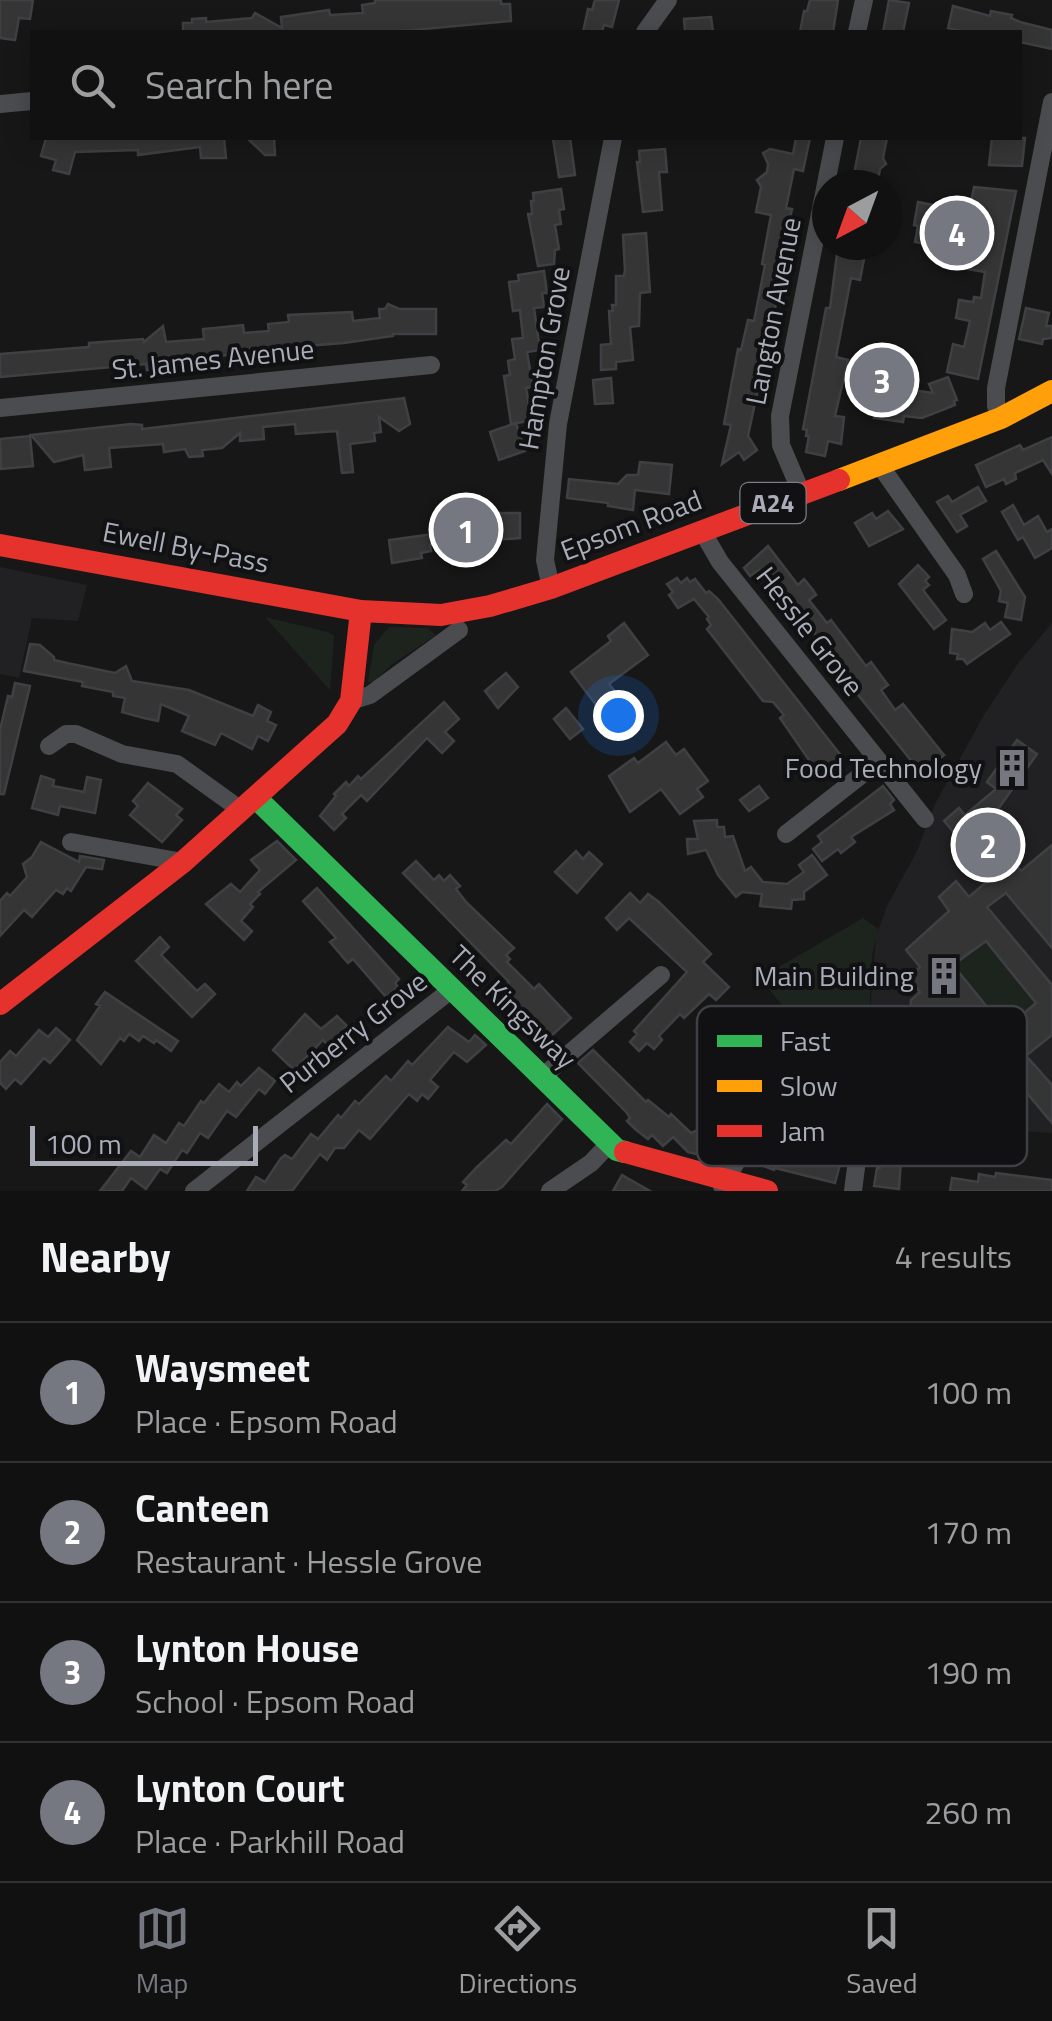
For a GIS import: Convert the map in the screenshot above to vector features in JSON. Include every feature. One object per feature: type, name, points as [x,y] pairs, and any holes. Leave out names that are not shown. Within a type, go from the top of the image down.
[{"type":"main road","name":"Epsom Road","points":[[361,611],[441,615],[552,588],[1001,418],[1052,391]]},
{"type":"main road","name":"Ewell By-Pass","points":[[0,545],[361,611]]},
{"type":"main road","points":[[0,1004],[184,862],[337,724],[351,701],[361,611]]},
{"type":"main road","name":"The Kingsway","points":[[248,804],[452,990],[609,1144],[622,1153],[722,1186],[767,1191]]},
{"type":"street","points":[[646,30],[668,0]]},
{"type":"street","points":[[857,30],[864,0]]},
{"type":"street","points":[[0,104],[30,101]]},
{"type":"street","points":[[1001,418],[996,388],[1052,102]]},
{"type":"street","name":"Hampton Grove","points":[[552,588],[545,560],[558,424],[613,140]]},
{"type":"street","name":"Langton Avenue","points":[[801,492],[781,445],[780,416],[836,140]]},
{"type":"street","name":"St. James Avenue","points":[[0,408],[431,365]]},
{"type":"street","points":[[880,464],[957,575],[964,594]]},
{"type":"street","name":"Hessle Grove","points":[[702,531],[720,562],[925,819]]},
{"type":"street","points":[[351,701],[370,694],[459,630]]},
{"type":"street","points":[[49,746],[66,734],[76,734],[122,754],[177,764],[248,804]]},
{"type":"street","points":[[786,834],[878,762]]},
{"type":"street","points":[[71,842],[184,862]]},
{"type":"street","points":[[542,1077],[661,975]]},
{"type":"street","name":"Purberry Grove","points":[[194,1191],[452,990]]},
{"type":"street","points":[[550,1191],[591,1163],[609,1144]]},
{"type":"street","points":[[854,1191],[857,1166]]},
{"type":"shaded area","points":[[0,567],[87,585],[78,621],[32,618],[19,678],[0,674]]},
{"type":"shaded area","points":[[265,617],[334,636],[330,690]]},
{"type":"shaded area","points":[[1052,623],[1052,1133],[1027,1131],[1027,1006],[870,1006],[876,936],[887,906],[917,851],[935,804],[984,715],[1019,662]]},
{"type":"shaded area","points":[[389,627],[427,628],[436,635],[391,665],[374,682],[368,682],[374,645]]},
{"type":"shaded area","points":[[863,918],[878,929],[872,955],[870,1006],[783,1006],[760,978]]},
{"type":"shaded area","points":[[982,937],[1041,1008],[1032,1015],[1027,1006],[987,1006],[950,962],[962,953],[965,956]]},
{"type":"building","points":[[0,0],[33,0],[30,19],[19,18],[15,40],[0,38]]},
{"type":"building","points":[[501,0],[501,4],[510,4],[511,21],[413,30],[183,30],[183,23],[192,23],[192,19],[206,18],[206,22],[252,18],[255,13],[282,28],[281,17],[329,10],[330,15],[363,13],[362,5]]},
{"type":"building","points":[[595,0],[619,0],[612,27],[583,30],[588,9],[592,10]]},
{"type":"building","points":[[810,0],[838,0],[833,30],[800,30]]},
{"type":"building","points":[[889,0],[909,3],[903,30],[883,30]]},
{"type":"building","points":[[953,6],[990,16],[991,11],[1012,15],[1020,22],[1052,30],[1052,49],[1022,42],[1022,30],[948,28]]},
{"type":"building","points":[[711,17],[713,30],[685,30],[684,19]]},
{"type":"building","points":[[1025,138],[1022,166],[989,165],[992,140]]},
{"type":"building","points":[[45,140],[224,140],[226,158],[201,158],[200,147],[138,155],[138,150],[75,152],[69,174],[53,170],[56,160],[41,156]]},
{"type":"building","points":[[249,140],[274,140],[275,155],[265,155]]},
{"type":"building","points":[[553,140],[570,140],[575,175],[559,177]]},
{"type":"building","points":[[796,140],[810,140],[803,171],[794,169],[786,208],[792,209],[787,231],[791,232],[748,436],[757,450],[744,460],[739,452],[722,464],[731,425],[724,424],[738,349],[741,350],[748,320],[754,321],[765,265],[762,264],[771,215],[756,212],[761,187],[757,180],[767,172],[768,164],[763,153],[770,149],[793,154]]},
{"type":"building","points":[[861,140],[887,140],[883,158],[886,164],[880,169],[855,170]]},
{"type":"building","points":[[665,149],[667,172],[659,172],[662,210],[643,212],[639,151]]},
{"type":"building","points":[[974,187],[1016,191],[978,379],[947,372],[953,344],[964,347],[970,321],[956,318],[959,300],[973,302],[974,297],[981,298],[985,272],[961,268],[965,251],[915,242],[918,226],[914,225],[918,202],[969,212]]},
{"type":"building","points":[[561,189],[564,209],[559,210],[561,224],[555,225],[559,249],[555,250],[554,264],[538,266],[528,214],[532,214],[533,193]]},
{"type":"building","points":[[646,233],[650,292],[640,293],[639,326],[630,327],[633,360],[616,362],[616,369],[601,370],[601,345],[611,344],[609,311],[616,305],[616,276],[624,276],[625,270],[623,235]]},
{"type":"building","points":[[836,260],[864,260],[860,280],[851,278],[836,357],[848,360],[835,416],[844,417],[841,444],[828,441],[825,456],[806,452],[809,436],[803,429],[826,308],[830,308]]},
{"type":"building","points":[[544,271],[544,307],[534,308],[540,350],[527,352],[533,387],[526,388],[531,416],[529,421],[511,424],[504,376],[510,375],[508,361],[515,359],[512,339],[523,338],[520,310],[513,311],[509,282],[519,281],[518,275]]},
{"type":"building","points":[[388,304],[399,309],[436,309],[436,334],[393,334],[344,343],[268,349],[160,364],[161,368],[147,370],[146,364],[0,377],[0,354],[89,347],[89,343],[143,339],[144,342],[163,326],[166,342],[204,339],[203,329],[243,325],[244,333],[269,331],[268,324],[289,322],[288,315],[352,312],[353,321],[380,318],[379,309]]},
{"type":"building","points":[[1026,308],[1049,313],[1046,326],[1052,326],[1052,338],[1043,339],[1042,344],[1019,339]]},
{"type":"building","points":[[878,350],[891,351],[891,387],[933,393],[929,384],[948,377],[957,400],[955,405],[922,418],[904,416],[903,422],[874,418],[876,410],[870,409],[870,391]]},
{"type":"building","points":[[611,378],[613,403],[595,404],[593,380]]},
{"type":"building","points":[[404,398],[410,424],[399,431],[379,417],[381,432],[374,433],[375,441],[350,444],[353,472],[342,473],[337,431],[296,434],[295,424],[263,427],[264,439],[240,441],[240,433],[222,448],[202,450],[203,456],[189,457],[185,449],[164,452],[163,444],[109,448],[111,467],[85,470],[83,455],[54,462],[31,435],[131,424],[142,425],[142,429]]},
{"type":"building","points":[[516,423],[525,451],[499,460],[490,432]]},
{"type":"building","points":[[30,436],[33,466],[1,469],[0,439]]},
{"type":"building","points":[[1052,437],[1052,474],[1043,460],[1015,473],[1016,479],[1006,484],[1004,479],[986,487],[976,465],[1020,445],[1023,450]]},
{"type":"building","points":[[640,462],[672,465],[669,494],[635,490],[633,510],[567,498],[569,479],[618,484],[627,475],[638,475]]},
{"type":"building","points":[[978,487],[986,501],[960,515],[967,526],[957,532],[937,502],[948,496],[952,502]]},
{"type":"building","points":[[1013,505],[1024,525],[1038,516],[1047,532],[1052,529],[1052,548],[1035,558],[1023,537],[1018,540],[1002,512]]},
{"type":"building","points":[[888,511],[903,529],[869,546],[855,523],[872,513],[876,519]]},
{"type":"building","points":[[473,513],[520,513],[520,538],[430,545],[431,551],[421,553],[422,558],[392,563],[389,540],[448,532],[448,521],[473,520]]},
{"type":"building","points":[[768,546],[798,585],[804,579],[813,590],[816,595],[809,600],[827,623],[831,620],[866,666],[871,662],[888,685],[881,690],[895,710],[903,704],[944,755],[926,779],[829,659],[832,657],[794,606],[786,605],[759,570],[750,576],[744,568]]},
{"type":"building","points":[[996,551],[1025,597],[1021,620],[1005,617],[1008,603],[999,601],[1001,591],[983,559]]},
{"type":"building","points":[[918,565],[929,577],[925,581],[929,585],[923,590],[946,620],[934,629],[899,584]]},
{"type":"building","points":[[677,578],[681,583],[687,578],[690,582],[695,579],[706,593],[709,591],[718,599],[843,758],[820,776],[780,718],[784,715],[773,702],[763,701],[707,629],[711,625],[709,617],[694,599],[678,608],[667,584]]},
{"type":"building","points":[[1001,622],[1010,634],[967,664],[957,659],[958,654],[950,653],[952,629],[972,632],[985,623],[990,630]]},
{"type":"building","points":[[624,623],[648,655],[609,684],[622,700],[603,714],[571,672],[611,641],[608,636]]},
{"type":"building","points":[[30,644],[40,645],[54,660],[67,663],[115,673],[126,666],[132,681],[189,690],[253,716],[258,705],[271,712],[267,721],[276,725],[268,741],[258,736],[252,749],[221,733],[215,745],[182,731],[189,716],[161,704],[158,721],[144,718],[122,712],[125,698],[113,696],[113,692],[24,671]]},
{"type":"building","points":[[506,673],[518,687],[498,708],[485,691]]},
{"type":"building","points":[[15,683],[30,686],[4,794],[0,794],[0,730]]},
{"type":"building","points":[[444,702],[459,719],[445,732],[454,741],[442,753],[427,738],[367,801],[361,795],[342,814],[346,818],[334,830],[320,816],[334,794],[346,782],[349,786],[358,776],[361,779]]},
{"type":"building","points":[[566,708],[583,729],[570,739],[554,719]]},
{"type":"building","points":[[1017,740],[1037,754],[996,812],[1019,839],[1005,851],[1021,871],[1052,845],[1052,948],[1006,893],[987,907],[1052,985],[1052,1035],[1027,1055],[1027,1011],[1036,1003],[986,941],[953,965],[986,1006],[910,1006],[920,992],[913,983],[914,973],[920,967],[906,950],[949,911],[939,897],[956,881],[969,897],[992,877],[944,821],[959,808],[965,815],[996,789],[987,782]]},
{"type":"building","points":[[666,742],[676,755],[684,749],[708,781],[697,789],[703,797],[680,814],[661,789],[630,812],[609,776],[634,758],[638,763]]},
{"type":"building","points":[[41,776],[54,780],[53,786],[84,792],[87,777],[101,780],[95,813],[60,806],[58,815],[32,808]]},
{"type":"building","points":[[148,783],[182,809],[176,815],[182,820],[162,842],[130,815],[138,806],[133,801]]},
{"type":"building","points":[[759,786],[768,798],[749,811],[740,800]]},
{"type":"building","points":[[883,786],[894,800],[890,804],[894,810],[851,837],[855,842],[841,853],[838,849],[822,861],[813,849],[822,842],[818,836]]},
{"type":"building","points":[[717,820],[717,827],[724,827],[725,837],[733,836],[745,871],[751,867],[763,882],[787,884],[804,872],[799,865],[812,855],[827,875],[804,892],[804,899],[792,900],[791,909],[760,906],[762,894],[742,892],[736,897],[718,875],[706,850],[688,854],[687,839],[698,839],[694,821]]},
{"type":"building","points":[[277,841],[296,860],[258,892],[250,904],[253,907],[241,921],[252,931],[244,940],[206,904],[231,884],[240,892],[260,870],[251,860]]},
{"type":"building","points":[[41,842],[79,862],[80,856],[104,860],[102,869],[86,867],[71,891],[67,888],[63,894],[56,890],[32,917],[24,910],[0,936],[0,901],[27,877],[23,864]]},
{"type":"building","points":[[576,851],[583,859],[589,852],[602,864],[577,893],[555,872]]},
{"type":"building","points":[[416,861],[434,880],[439,875],[444,881],[450,875],[466,902],[514,948],[506,955],[510,959],[507,962],[534,989],[539,984],[571,1018],[549,1038],[503,988],[509,982],[403,873]]},
{"type":"building","points":[[317,888],[399,979],[395,983],[398,987],[386,997],[353,959],[348,963],[330,942],[336,938],[303,901]]},
{"type":"building","points":[[630,893],[640,903],[648,894],[659,902],[711,954],[703,962],[729,987],[716,1000],[709,994],[684,1018],[680,1014],[659,1036],[662,1040],[654,1049],[647,1043],[639,1051],[630,1042],[637,1034],[634,1031],[687,972],[629,918],[617,930],[606,918]]},
{"type":"building","points":[[160,937],[169,947],[161,955],[197,991],[205,984],[215,994],[192,1017],[136,961]]},
{"type":"building","points":[[105,992],[178,1041],[171,1051],[156,1040],[154,1043],[143,1036],[139,1041],[129,1034],[124,1041],[120,1038],[101,1064],[77,1040]]},
{"type":"building","points":[[305,1014],[321,1029],[337,1016],[347,1026],[328,1045],[323,1040],[294,1070],[273,1050]]},
{"type":"building","points":[[448,1027],[469,1042],[475,1035],[486,1045],[467,1062],[454,1052],[430,1080],[438,1087],[428,1099],[422,1094],[417,1101],[409,1094],[370,1139],[359,1130],[344,1148],[335,1148],[327,1160],[320,1154],[292,1191],[247,1191],[256,1177],[265,1182],[285,1155],[292,1159],[311,1134],[318,1139],[338,1115],[341,1118],[355,1101],[359,1104],[386,1076],[391,1081],[408,1061],[412,1065]]},
{"type":"building","points":[[56,1028],[70,1040],[50,1063],[44,1058],[21,1084],[15,1079],[6,1089],[0,1083],[0,1062],[10,1051],[16,1056],[39,1030],[48,1037]]},
{"type":"building","points":[[593,1050],[646,1102],[669,1117],[671,1114],[691,1133],[697,1130],[697,1154],[688,1152],[673,1137],[663,1146],[652,1135],[648,1139],[627,1121],[627,1113],[578,1063]]},
{"type":"building","points":[[1027,1061],[1052,1085],[1052,1123],[1027,1093]]},
{"type":"building","points":[[259,1068],[275,1081],[265,1094],[259,1089],[236,1117],[227,1111],[208,1138],[200,1133],[187,1153],[182,1150],[167,1173],[160,1169],[146,1189],[131,1178],[122,1191],[100,1191],[131,1151],[140,1157],[154,1135],[166,1143],[179,1123],[184,1126],[219,1084],[229,1092]]},
{"type":"building","points":[[547,1104],[562,1119],[502,1187],[495,1191],[462,1191],[467,1185],[463,1182],[476,1168],[506,1140],[511,1144]]},
{"type":"building","points":[[764,1166],[840,1166],[835,1183]]},
{"type":"building","points":[[901,1166],[899,1189],[874,1186],[880,1168]]},
{"type":"building","points":[[996,1173],[1052,1180],[1052,1191],[950,1191],[952,1178],[978,1182],[979,1174],[995,1177]]},
{"type":"building","points":[[622,1175],[650,1191],[613,1191]]},
{"type":"traffic: fast","points":[[256,798],[617,1150],[625,1152]]},
{"type":"traffic: slow","points":[[839,480],[1001,418],[1052,391]]},
{"type":"traffic: jam","points":[[0,545],[361,611],[441,615],[551,588],[839,480]]},
{"type":"traffic: jam","points":[[0,1004],[183,862],[337,724],[351,701],[361,611]]},
{"type":"traffic: jam","points":[[625,1152],[767,1191]]},
{"type":"place","name":"Lynton Court","points":[[957,233]]},
{"type":"place","name":"Lynton House","points":[[882,380]]},
{"type":"place","name":"Waysmeet","points":[[466,530]]},
{"type":"place","name":"Food Technology","points":[[1012,768]]},
{"type":"place","name":"Canteen","points":[[988,845]]},
{"type":"place","name":"Main Building","points":[[944,976]]}]
